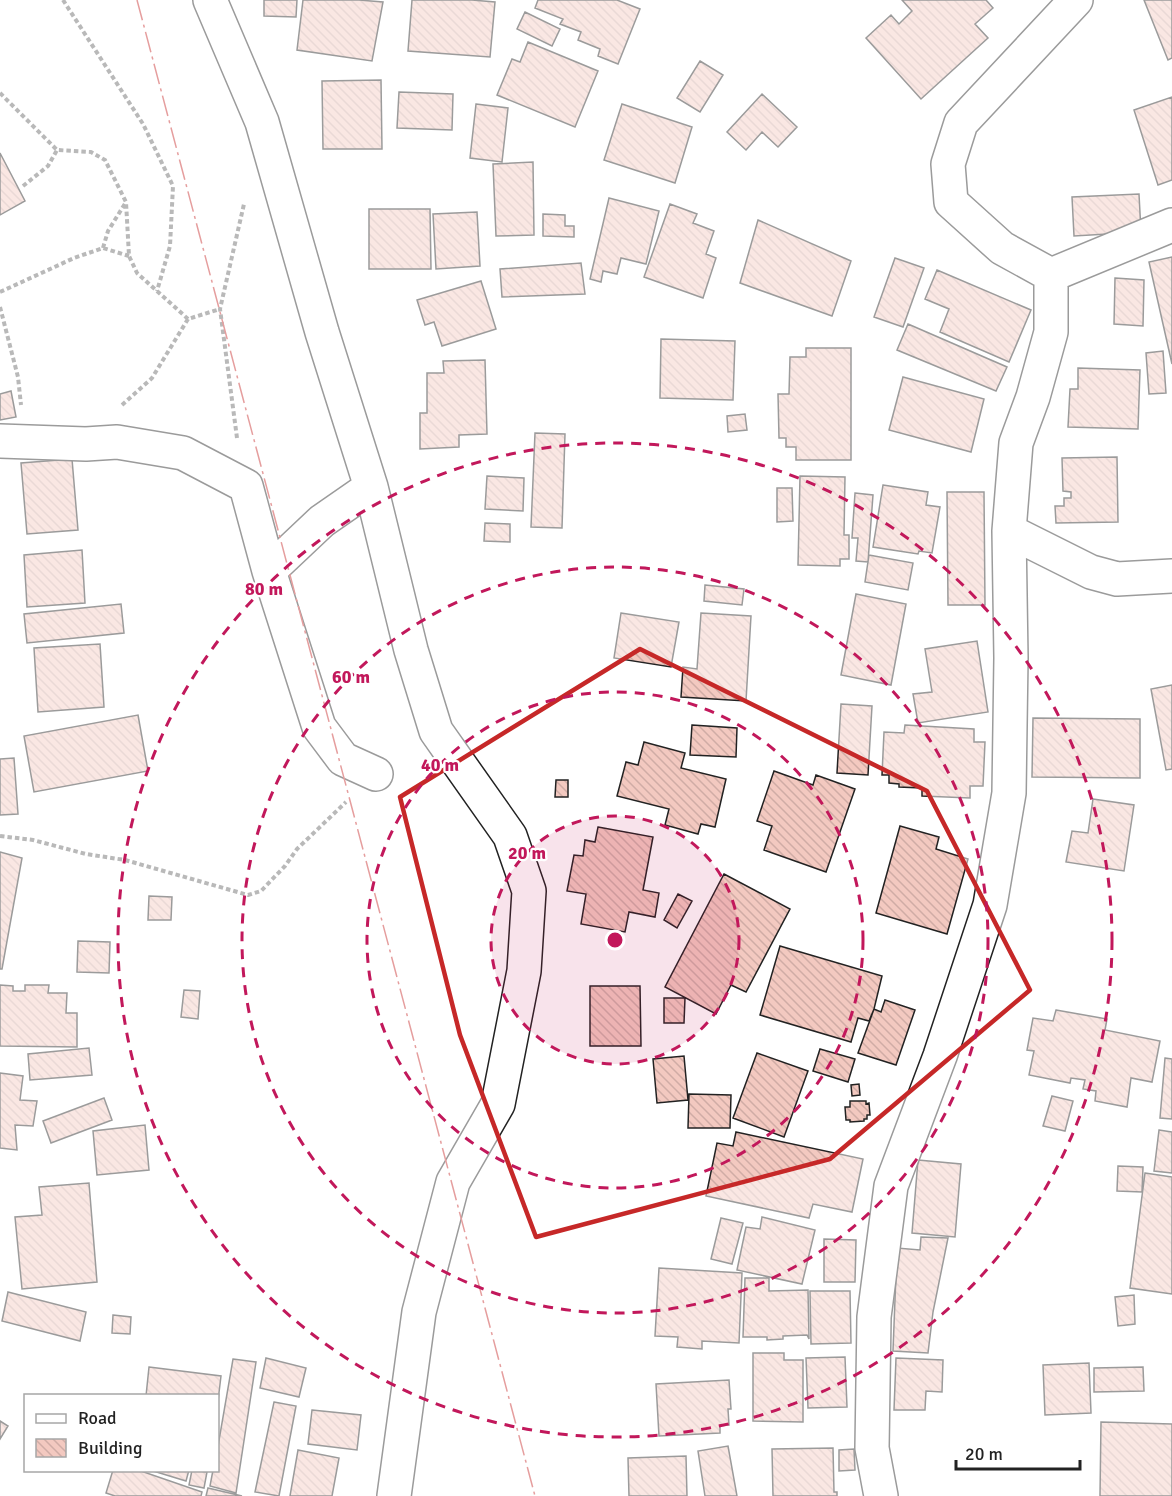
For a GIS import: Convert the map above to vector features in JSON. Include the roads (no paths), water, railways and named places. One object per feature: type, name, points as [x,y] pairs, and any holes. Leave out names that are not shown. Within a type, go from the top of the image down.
[{"type":"street","points":[[210,0],[262,122],[322,332],[371,487],[411,650],[436,731],[510,836],[529,891],[524,971],[498,1104],[453,1182],[419,1312],[394,1496]]},
{"type":"street","points":[[1052,275],[1002,248],[951,202],[948,164],[961,123],[1076,0]]},
{"type":"street","points":[[1052,275],[1172,225]]},
{"type":"street","points":[[882,1496],[872,1448],[874,1317],[891,1186],[940,1056],[990,905],[1009,793],[1011,658],[1009,531],[1016,443],[1033,397],[1051,332],[1052,275]]},
{"type":"street","points":[[12,441],[86,444],[117,442],[183,453],[246,486],[269,571],[319,727],[343,759],[376,774]]},
{"type":"street","points":[[269,571],[322,521],[371,487]]},
{"type":"street","points":[[1009,531],[1091,573],[1117,579],[1172,576]]}]
